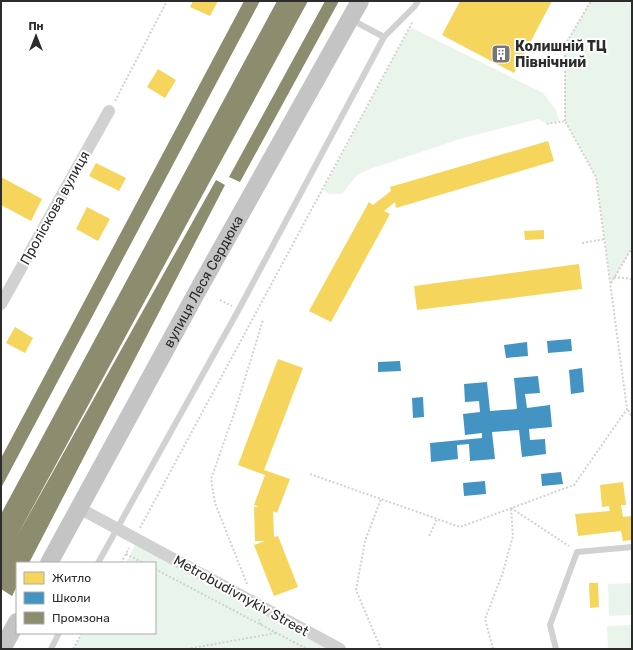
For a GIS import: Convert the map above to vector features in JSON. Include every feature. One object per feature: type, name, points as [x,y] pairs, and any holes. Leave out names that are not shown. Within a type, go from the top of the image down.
[{"type":"main road","name":"вулиця Леся Сердюка","points":[[50,562],[198,290],[360,1]]},
{"type":"main road","points":[[4,641],[16,623]]},
{"type":"street","name":"Проліскова вулиця","points":[[1,304],[109,111]]},
{"type":"street","name":"Metrobudivnykiv Street","points":[[79,508],[340,649]]},
{"type":"lane","points":[[99,562],[239,309],[384,37],[415,6],[418,1]]},
{"type":"lane","points":[[350,18],[384,37]]},
{"type":"lane","points":[[556,649],[550,625],[577,552],[632,547]]},
{"type":"lane","points":[[51,649],[58,634]]},
{"type":"path","points":[[109,111],[167,1]]},
{"type":"path","points":[[591,1],[564,45],[565,121],[596,177],[627,409],[632,417]]},
{"type":"path","points":[[122,562],[414,20]]},
{"type":"path","points":[[546,124],[565,121]]},
{"type":"path","points":[[582,243],[605,239]]},
{"type":"path","points":[[611,284],[632,248]]},
{"type":"path","points":[[614,277],[632,279]]},
{"type":"path","points":[[220,300],[238,308]]},
{"type":"path","points":[[261,625],[254,603],[215,503],[211,479],[236,411],[263,320]]},
{"type":"path","points":[[310,474],[460,527],[574,485],[627,409]]},
{"type":"path","points":[[381,499],[365,541],[356,590],[381,649]]},
{"type":"path","points":[[511,508],[577,552]]},
{"type":"path","points":[[493,649],[485,619],[502,575],[513,536],[511,508]]},
{"type":"path","points":[[429,536],[437,519]]},
{"type":"path","points":[[126,554],[142,562]]},
{"type":"path","points":[[156,570],[306,649]]},
{"type":"path","points":[[187,649],[276,633]]},
{"type":"path","points":[[73,649],[81,634]]},
{"type":"shaded area","points":[[591,1],[632,1],[632,249],[611,284],[596,177],[565,121],[565,45]]},
{"type":"shaded area","points":[[410,27],[543,93],[556,110],[559,121],[547,124],[538,119],[463,138],[370,169],[357,175],[342,194],[330,194],[323,190]]},
{"type":"shaded area","points":[[138,539],[340,649],[73,649],[81,634],[156,634],[156,562],[126,562]]},
{"type":"shaded area","points":[[632,583],[632,615],[609,616],[608,584]]},
{"type":"shaded area","points":[[632,625],[632,649],[608,649],[607,626]]},
{"type":"building: Житло","points":[[193,1],[218,1],[210,16],[190,7]]},
{"type":"building: Житло","name":"Колишній ТЦ Північний","points":[[460,1],[552,1],[514,73],[442,35]]},
{"type":"building: Житло","points":[[158,69],[176,80],[165,98],[147,87]]},
{"type":"building: Житло","points":[[548,141],[554,161],[396,208],[395,202],[384,211],[390,214],[331,322],[309,311],[369,202],[373,205],[391,191],[390,187]]},
{"type":"building: Житло","points":[[96,163],[126,178],[119,191],[89,176]]},
{"type":"building: Житло","points":[[1,177],[42,199],[31,221],[1,205]]},
{"type":"building: Житло","points":[[87,207],[110,219],[98,241],[76,229]]},
{"type":"building: Житло","points":[[544,230],[544,239],[525,240],[524,231]]},
{"type":"building: Житло","points":[[579,264],[582,289],[417,310],[414,286]]},
{"type":"building: Житло","points":[[15,327],[33,338],[25,353],[6,343]]},
{"type":"building: Житло","points":[[278,359],[303,368],[264,470],[290,479],[277,513],[273,511],[274,537],[278,536],[298,587],[274,596],[254,545],[265,541],[255,541],[254,507],[259,507],[254,505],[265,475],[238,465]]},
{"type":"building: Житло","points":[[623,482],[626,505],[621,505],[623,517],[632,516],[632,540],[623,541],[621,531],[578,536],[575,514],[610,511],[609,506],[602,507],[600,485]]},
{"type":"building: Житло","points":[[589,583],[598,583],[599,607],[590,608]]},
{"type":"building: Школи","points":[[571,339],[572,351],[548,353],[547,341]]},
{"type":"building: Школи","points":[[527,342],[528,356],[506,358],[504,345]]},
{"type":"building: Школи","points":[[400,361],[401,371],[378,372],[378,362]]},
{"type":"building: Школи","points":[[582,368],[584,392],[571,394],[569,370]]},
{"type":"building: Школи","points":[[538,376],[540,393],[525,394],[527,408],[550,405],[552,427],[529,429],[530,440],[545,439],[546,454],[522,457],[519,430],[492,432],[495,459],[470,461],[469,444],[457,445],[458,459],[431,462],[430,443],[482,438],[482,433],[465,435],[463,414],[480,412],[479,401],[465,402],[464,384],[487,382],[490,411],[517,409],[514,378]]},
{"type":"building: Школи","points":[[423,397],[424,417],[413,418],[412,398]]},
{"type":"building: Школи","points":[[561,472],[563,484],[542,486],[541,474]]},
{"type":"building: Школи","points":[[485,481],[486,494],[464,496],[463,483]]},
{"type":"building: Промзона","points":[[244,1],[260,1],[1,488],[1,458]]},
{"type":"building: Промзона","points":[[277,1],[308,1],[16,538],[216,180],[225,185],[30,562],[16,562],[16,588],[12,596],[1,589],[1,514]]},
{"type":"building: Промзона","points":[[325,1],[339,1],[240,182],[229,177]]},
{"type":"place","name":"Колишній ТЦ Північний","points":[[501,54]]}]
